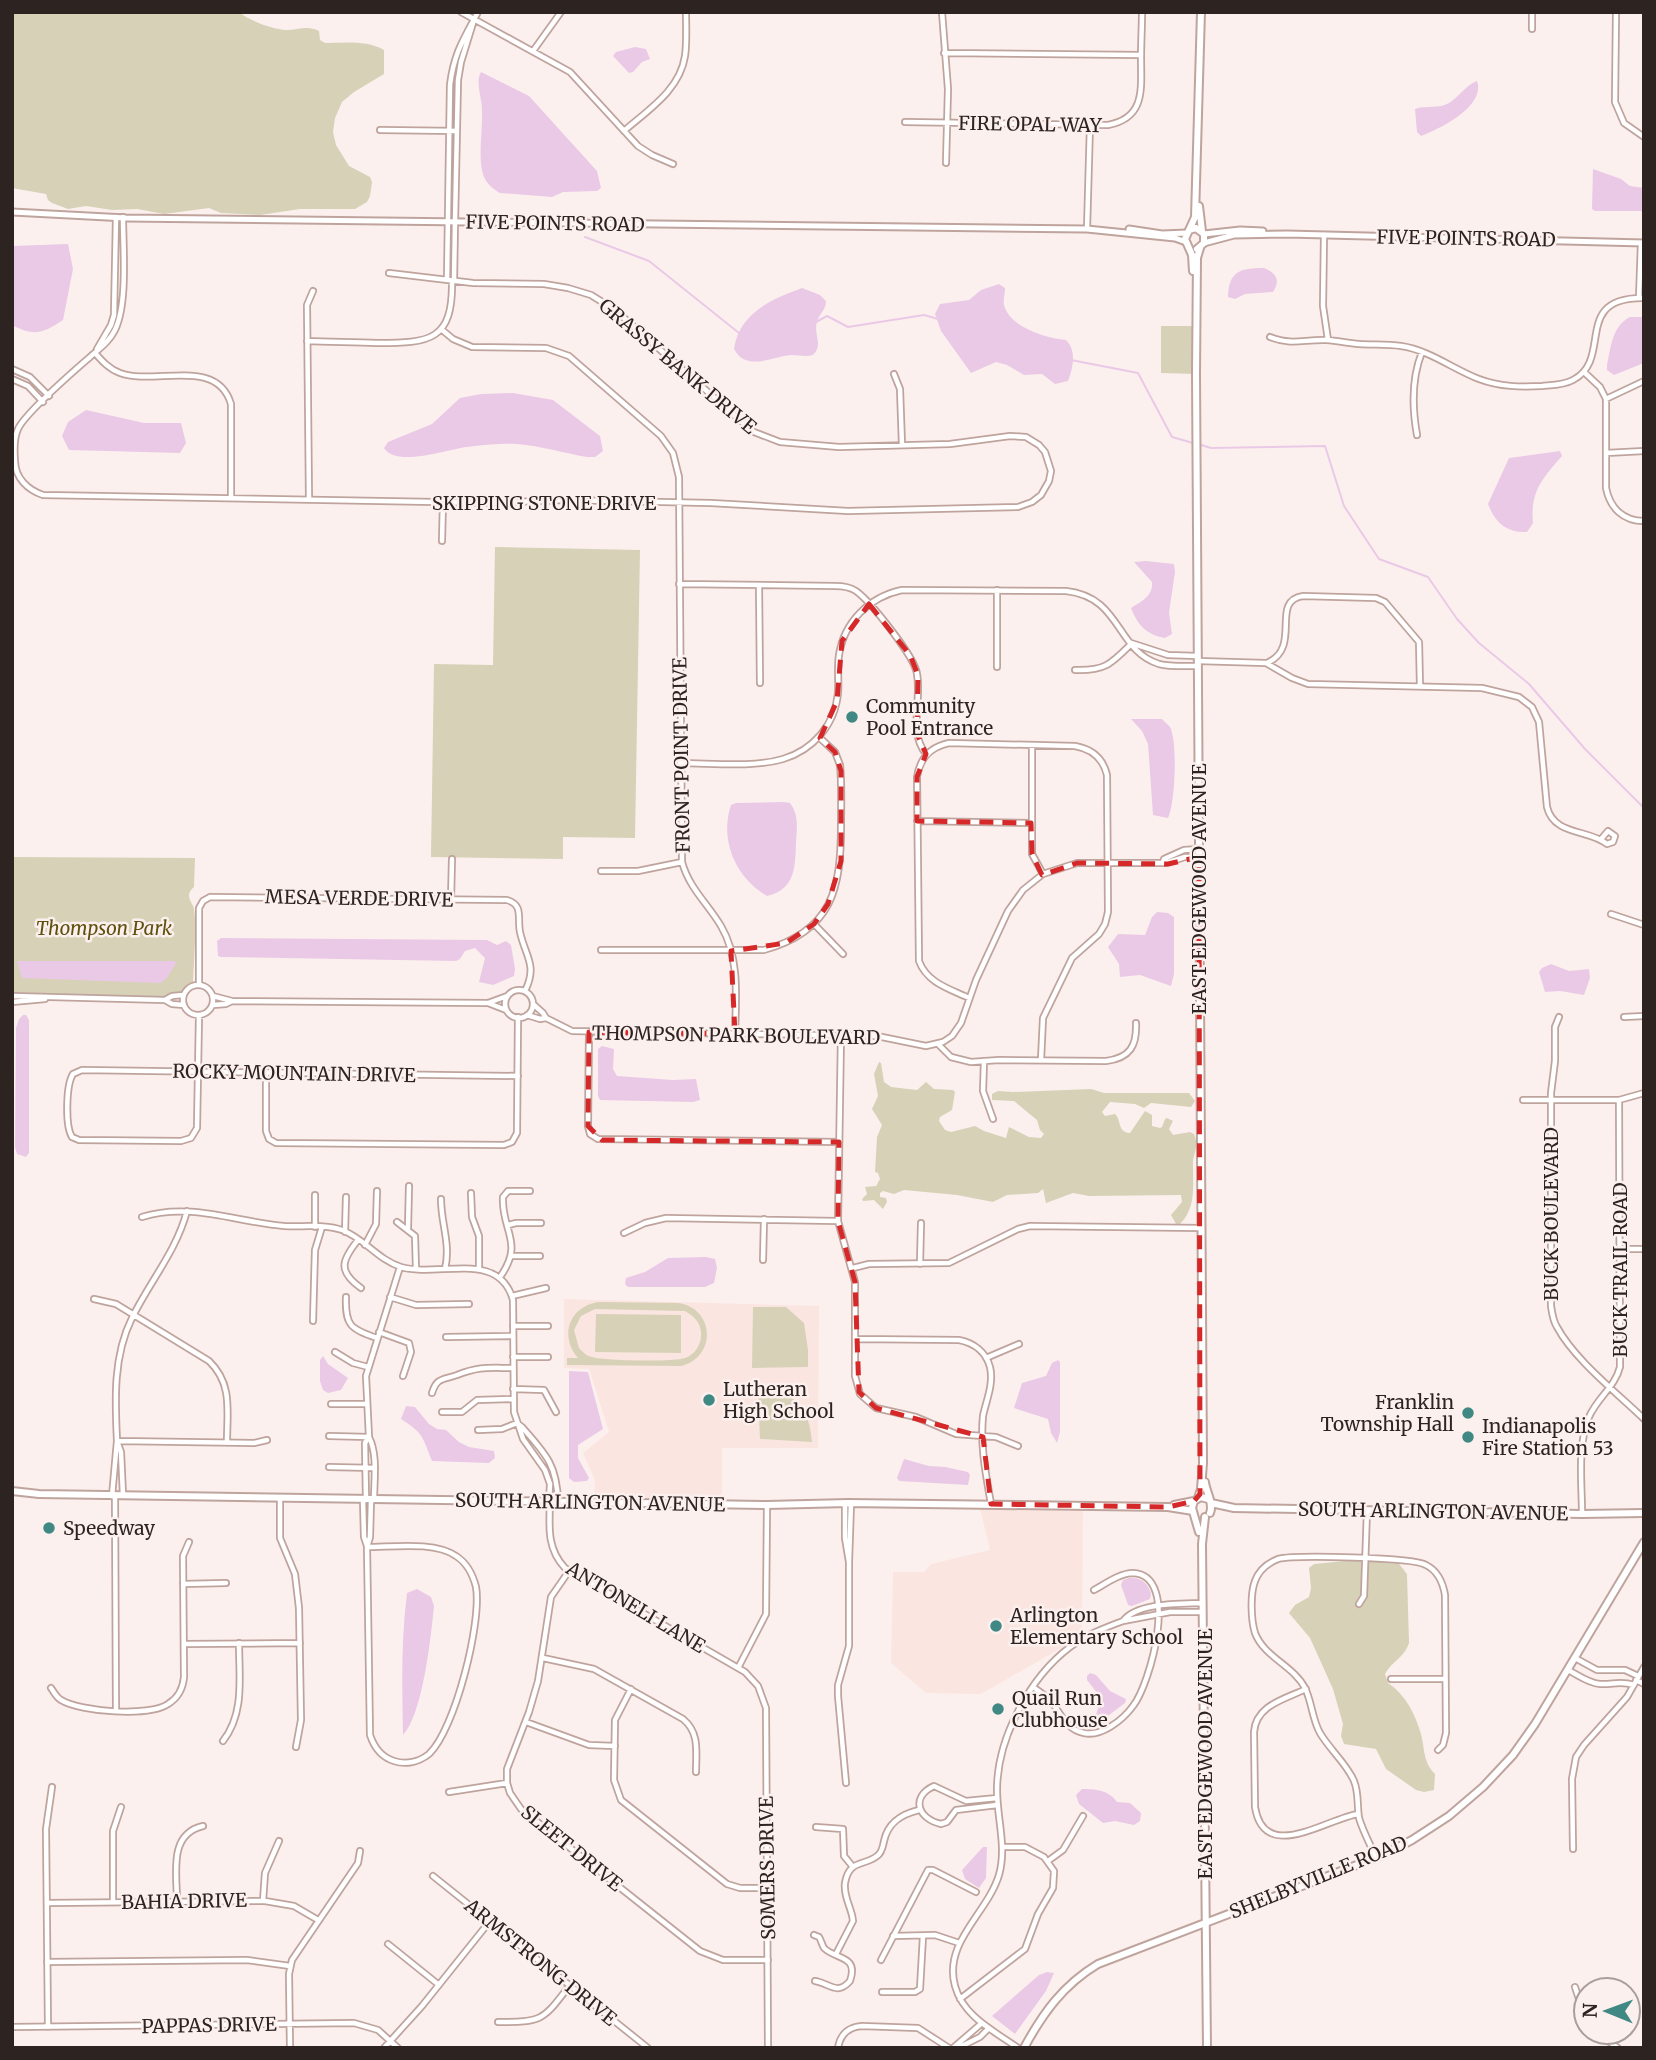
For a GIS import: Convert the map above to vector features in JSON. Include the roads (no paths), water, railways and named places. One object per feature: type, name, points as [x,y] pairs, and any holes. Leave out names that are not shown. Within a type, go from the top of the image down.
[{"type":"main road","points":[[1188,231],[1195,219],[1201,12]]},
{"type":"main road","points":[[1197,172],[1203,232]]},
{"type":"main road","points":[[1188,231],[1196,228],[1203,232]]},
{"type":"main road","name":"EAST EDGEWOOD AVENUE","points":[[1188,231],[1196,304]]},
{"type":"main road","name":"EAST EDGEWOOD AVENUE","points":[[1202,1473],[1196,304],[1197,258],[1202,246],[1203,232]]},
{"type":"main road","points":[[1188,245],[1202,246]]},
{"type":"main road","points":[[1202,1473],[1194,1513],[1202,1544]]},
{"type":"main road","points":[[1202,1473],[1210,1501],[1202,1544]]},
{"type":"main road","name":"SOUTH ARLINGTON AVENUE","points":[[12,1491],[280,1499],[1168,1507],[1208,1515],[1234,1508]]},
{"type":"main road","name":"SOUTH ARLINGTON AVENUE","points":[[1168,1507],[1196,1499],[1234,1508],[1582,1514],[1644,1511]]},
{"type":"main road","name":"EAST EDGEWOOD AVENUE","points":[[1202,1544],[1207,2048]]},
{"type":"main road","name":"SHELBYVILLE ROAD","points":[[1024,2048],[1054,2000],[1084,1973],[1108,1958],[1376,1858],[1431,1829],[1483,1787],[1522,1742],[1643,1545]]},
{"type":"street","points":[[461,12],[570,72],[646,152],[673,164]]},
{"type":"street","points":[[451,281],[446,222],[453,63],[463,35],[478,12]]},
{"type":"street","points":[[533,51],[561,12]]},
{"type":"street","points":[[624,131],[668,91],[677,79],[685,56],[687,12]]},
{"type":"street","points":[[942,12],[948,89],[946,163]]},
{"type":"street","name":"FIRE OPAL WAY","points":[[905,122],[1116,124],[1132,114],[1141,94],[1142,12]]},
{"type":"street","points":[[1532,12],[1532,29]]},
{"type":"street","points":[[1616,12],[1615,102],[1624,122],[1644,137]]},
{"type":"street","points":[[307,341],[415,342],[429,339],[441,330],[450,313],[461,62],[474,19]]},
{"type":"street","points":[[944,53],[1141,55]]},
{"type":"street","points":[[1087,229],[1090,125]]},
{"type":"street","points":[[380,130],[457,131]]},
{"type":"street","name":"FIVE POINTS ROAD","points":[[12,209],[64,216],[124,218],[1087,229]]},
{"type":"street","points":[[95,353],[114,315],[116,217]]},
{"type":"street","points":[[12,379],[26,384],[43,402],[107,343],[119,320],[124,218]]},
{"type":"street","points":[[1087,229],[1121,228],[1161,234],[1188,231]]},
{"type":"street","points":[[1087,229],[1175,238],[1188,245]]},
{"type":"street","points":[[1203,232],[1250,230],[1287,234]]},
{"type":"street","points":[[1202,246],[1238,235],[1287,234]]},
{"type":"street","name":"FIVE POINTS ROAD","points":[[1287,234],[1642,243]]},
{"type":"street","points":[[1324,235],[1323,306],[1328,340]]},
{"type":"street","points":[[1270,337],[1289,343],[1328,340],[1398,345],[1422,352],[1482,380],[1506,386],[1564,384],[1584,372],[1603,312],[1619,300],[1642,298],[1642,243]]},
{"type":"street","points":[[116,260],[123,260]]},
{"type":"street","name":"GRASSY BANK DRIVE","points":[[389,273],[451,281],[544,284],[591,295],[615,310],[742,422],[768,438],[791,444],[839,447],[950,444],[1010,436],[1026,437],[1039,444],[1045,452],[1051,471]]},
{"type":"street","points":[[309,499],[307,305],[313,290]]},
{"type":"street","name":"FRONT POINT DRIVE","points":[[441,330],[453,339],[472,346],[546,348],[569,356],[667,443],[673,453],[678,470],[679,503],[682,862],[693,890],[724,930],[731,951],[736,986],[735,1034]]},
{"type":"street","points":[[1417,435],[1415,376],[1422,352]]},
{"type":"street","points":[[95,353],[110,368],[126,375],[205,377],[221,386],[229,395],[231,404],[231,498]]},
{"type":"street","points":[[12,369],[31,378],[49,396]]},
{"type":"street","points":[[1584,372],[1600,387],[1606,399],[1606,491],[1615,510],[1627,518],[1644,521]]},
{"type":"street","points":[[894,374],[900,389],[902,445]]},
{"type":"street","points":[[26,384],[31,378]]},
{"type":"street","points":[[1606,399],[1644,381]]},
{"type":"street","points":[[221,386],[226,382]]},
{"type":"street","name":"SKIPPING STONE DRIVE","points":[[43,402],[24,420],[16,435],[15,467],[22,481],[36,493],[52,496],[443,502],[562,500],[848,511],[1018,507],[1041,495],[1051,471]]},
{"type":"street","points":[[1606,453],[1644,451]]},
{"type":"street","points":[[442,541],[443,502]]},
{"type":"street","points":[[679,584],[842,586],[855,590],[914,663],[918,681],[916,734],[920,747],[926,754]]},
{"type":"street","points":[[759,585],[760,683]]},
{"type":"street","points":[[680,763],[772,762],[793,755],[820,738],[836,707],[838,662],[842,641],[852,621],[869,604],[905,589],[1066,591],[1083,594],[1107,610],[1131,643],[1146,658],[1162,665],[1198,661],[1266,663],[1278,657],[1284,647],[1287,607],[1294,599],[1301,596],[1376,598],[1388,604],[1418,639],[1420,687]]},
{"type":"street","points":[[997,590],[997,667]]},
{"type":"street","points":[[1131,643],[1167,655],[1198,661]]},
{"type":"street","points":[[1075,670],[1103,668],[1131,643]]},
{"type":"street","points":[[1266,663],[1306,683],[1482,688],[1523,699],[1533,709],[1539,722],[1547,807],[1551,818],[1563,827],[1602,838]]},
{"type":"street","points":[[601,950],[750,952],[775,947],[814,924],[834,892],[841,860],[840,765],[835,752],[820,738]]},
{"type":"street","points":[[970,998],[932,980],[919,961],[918,769],[926,754],[949,743],[1078,746],[1096,755],[1102,761],[1107,775],[1108,862],[1105,924],[1094,939],[1072,958],[1049,1006],[1044,1018],[1041,1060]]},
{"type":"street","points":[[1032,745],[1031,854],[1043,874]]},
{"type":"street","points":[[917,821],[1031,822]]},
{"type":"street","points":[[1136,1023],[1134,1046],[1122,1057],[1106,1061],[971,1062],[951,1058],[938,1044],[958,1030],[1012,903],[1043,874],[1077,863],[1166,863],[1199,853]]},
{"type":"street","points":[[451,899],[452,859]]},
{"type":"street","points":[[601,871],[638,871],[682,862]]},
{"type":"street","name":"MESA VERDE DRIVE","points":[[199,985],[199,908],[203,901],[213,897],[507,900],[516,904],[520,912],[520,930],[531,965],[525,991]]},
{"type":"street","points":[[1611,914],[1644,925]]},
{"type":"street","points":[[814,924],[843,954]]},
{"type":"street","points":[[199,985],[208,988],[213,996],[213,1005],[208,1012],[199,1016],[191,1014],[184,1005],[184,995],[190,987],[199,985]]},
{"type":"street","points":[[213,996],[232,1001],[488,1003],[508,996],[515,990],[525,991],[531,996],[533,1004],[526,1015],[518,1017],[488,1003]]},
{"type":"street","points":[[165,1000],[184,995]]},
{"type":"street","points":[[12,996],[165,1000],[184,1005]]},
{"type":"street","points":[[507,1010],[505,1003],[508,996]]},
{"type":"street","points":[[12,1002],[33,1002],[50,998]]},
{"type":"street","points":[[213,1005],[232,1001]]},
{"type":"street","name":"THOMPSON PARK BOULEVARD","points":[[533,1004],[546,1018],[572,1031],[841,1035],[891,1037],[926,1046],[938,1044]]},
{"type":"street","name":"THOMPSON PARK BOULEVARD","points":[[526,1015],[546,1018]]},
{"type":"street","points":[[198,1072],[199,1016]]},
{"type":"street","points":[[1624,1017],[1644,1016]]},
{"type":"street","points":[[266,1073],[266,1131],[269,1139],[281,1143],[504,1145],[512,1142],[517,1133],[518,1017]]},
{"type":"street","name":"BUCK BOULEVARD","points":[[1559,1017],[1555,1027],[1551,1100],[1551,1306],[1555,1324],[1562,1336],[1644,1419]]},
{"type":"street","points":[[589,1031],[588,1126],[592,1136],[600,1140],[839,1142]]},
{"type":"street","points":[[841,1035],[838,1220],[855,1282],[857,1385],[862,1396],[876,1408],[916,1417],[954,1433],[1001,1438],[1018,1447]]},
{"type":"street","points":[[984,1061],[983,1091],[993,1119]]},
{"type":"street","name":"ROCKY MOUNTAIN DRIVE","points":[[198,1072],[197,1128],[191,1138],[181,1141],[79,1140],[71,1135],[68,1128],[69,1084],[72,1075],[82,1070],[518,1076]]},
{"type":"street","points":[[1523,1100],[1619,1100],[1644,1093]]},
{"type":"street","name":"BUCK TRAIL ROAD","points":[[1582,1514],[1584,1433],[1592,1410],[1611,1387],[1620,1367],[1619,1100]]},
{"type":"street","points":[[408,1229],[409,1186]]},
{"type":"street","points":[[365,1245],[376,1224],[377,1191]]},
{"type":"street","points":[[500,1277],[511,1256],[511,1234],[503,1213],[504,1195],[508,1191],[530,1191]]},
{"type":"street","points":[[471,1193],[472,1217],[479,1236],[479,1269]]},
{"type":"street","points":[[315,1195],[315,1227]]},
{"type":"street","points":[[345,1232],[346,1198]]},
{"type":"street","points":[[441,1199],[441,1215],[448,1242],[445,1269]]},
{"type":"street","points":[[116,1711],[115,1397],[118,1369],[122,1345],[134,1315],[180,1236],[187,1212]]},
{"type":"street","points":[[142,1217],[155,1213],[211,1213],[263,1224],[322,1227],[345,1232],[400,1267],[479,1269],[500,1277],[512,1296],[513,1399],[517,1424],[530,1436],[553,1467],[558,1502]]},
{"type":"street","points":[[624,1233],[645,1223],[666,1219],[838,1220]]},
{"type":"street","points":[[763,1261],[764,1219]]},
{"type":"street","points":[[397,1222],[408,1229],[416,1240],[416,1269]]},
{"type":"street","points":[[508,1226],[517,1223],[541,1223]]},
{"type":"street","points":[[920,1264],[921,1223]]},
{"type":"street","points":[[853,1268],[869,1264],[952,1262],[1028,1226],[1201,1228]]},
{"type":"street","points":[[313,1321],[314,1250],[322,1227]]},
{"type":"street","points":[[358,1240],[347,1254],[344,1267],[348,1278],[361,1287]]},
{"type":"street","points":[[1619,1250],[1644,1249]]},
{"type":"street","points":[[511,1256],[540,1256]]},
{"type":"street","points":[[367,1547],[432,1548],[446,1551],[455,1555],[467,1567],[476,1590],[470,1653],[460,1690],[436,1745],[429,1754],[416,1761],[399,1763],[388,1759],[372,1742],[369,1730],[367,1547],[364,1537],[374,1468],[366,1404],[368,1367],[400,1267]]},
{"type":"street","points":[[512,1296],[545,1289]]},
{"type":"street","points":[[346,1297],[345,1315],[348,1323],[362,1332],[408,1341],[411,1352],[403,1376]]},
{"type":"street","points":[[390,1297],[416,1305],[469,1304]]},
{"type":"street","points":[[94,1299],[116,1304],[217,1369],[227,1392],[227,1442]]},
{"type":"street","points":[[513,1326],[548,1326]]},
{"type":"street","points":[[446,1337],[513,1336]]},
{"type":"street","points":[[855,1339],[961,1341],[975,1346],[986,1358],[991,1381],[984,1414],[983,1455],[990,1504]]},
{"type":"street","points":[[986,1358],[1019,1344]]},
{"type":"street","points":[[335,1352],[353,1363],[368,1367]]},
{"type":"street","points":[[513,1357],[548,1357]]},
{"type":"street","points":[[432,1392],[440,1378],[471,1369],[513,1368]]},
{"type":"street","points":[[513,1389],[544,1390],[556,1412]]},
{"type":"street","points":[[442,1412],[461,1412],[475,1400],[513,1399]]},
{"type":"street","points":[[331,1404],[366,1404]]},
{"type":"street","points":[[478,1430],[502,1429],[517,1424]]},
{"type":"street","name":"ANTONELI LANE","points":[[517,1424],[523,1439],[545,1470],[550,1484],[551,1545],[557,1559],[569,1572],[738,1668],[750,1676],[760,1690]]},
{"type":"street","points":[[329,1436],[369,1437]]},
{"type":"street","points":[[368,1500],[365,1443],[369,1437]]},
{"type":"street","points":[[117,1441],[267,1440]]},
{"type":"street","points":[[117,1441],[121,1452],[117,1496]]},
{"type":"street","points":[[329,1468],[374,1468]]},
{"type":"street","points":[[280,1499],[280,1534],[296,1576],[301,1725],[296,1747]]},
{"type":"street","points":[[846,1783],[838,1685],[849,1646],[849,1562],[845,1538],[848,1503]]},
{"type":"street","points":[[738,1668],[766,1614],[767,1505]]},
{"type":"street","points":[[1359,1604],[1364,1596],[1367,1510]]},
{"type":"street","points":[[51,1688],[58,1698],[94,1710],[156,1709],[170,1703],[177,1696],[184,1677],[183,1556],[189,1542]]},
{"type":"street","points":[[1376,1858],[1359,1814],[1355,1783],[1319,1731],[1306,1689],[1256,1636],[1253,1624],[1253,1588],[1265,1567],[1285,1558],[1414,1560],[1428,1565],[1437,1574],[1445,1595],[1446,1738],[1438,1750]]},
{"type":"street","points":[[449,1792],[507,1783],[508,1767],[526,1722],[543,1658],[550,1602],[569,1572]]},
{"type":"street","points":[[1033,1687],[1050,1700],[1073,1730],[1087,1734],[1103,1732],[1136,1703],[1158,1636],[1159,1609],[1155,1587],[1147,1578],[1136,1573],[1124,1574],[1094,1590]]},
{"type":"street","points":[[183,1584],[226,1583]]},
{"type":"street","points":[[1018,2048],[972,2015],[960,1999],[953,1974],[953,1962],[959,1943],[994,1890],[1000,1871],[1002,1847],[997,1805],[998,1769],[1006,1742],[1033,1687],[1053,1661],[1069,1647],[1092,1633],[1123,1620],[1159,1609],[1203,1603]]},
{"type":"street","points":[[1159,1609],[1203,1612]]},
{"type":"street","points":[[223,1741],[234,1725],[239,1704],[239,1643]]},
{"type":"street","points":[[184,1644],[300,1643]]},
{"type":"street","points":[[543,1658],[590,1667],[683,1719],[696,1738],[696,1772]]},
{"type":"street","points":[[1575,1658],[1597,1670],[1625,1670],[1644,1684]]},
{"type":"street","points":[[1573,1849],[1572,1779],[1576,1758],[1584,1745],[1627,1697],[1644,1667]]},
{"type":"street","points":[[1567,1670],[1594,1683],[1636,1680]]},
{"type":"street","points":[[1391,1679],[1445,1679]]},
{"type":"street","points":[[631,1689],[615,1720],[615,1787],[625,1803],[727,1884],[740,1888],[767,1888]]},
{"type":"street","points":[[1306,1689],[1270,1706],[1257,1720],[1254,1732],[1255,1807],[1258,1819],[1267,1831],[1285,1837],[1359,1814]]},
{"type":"street","name":"SOMERS DRIVE","points":[[760,1690],[766,1708],[768,2048]]},
{"type":"street","points":[[526,1722],[589,1745],[615,1746]]},
{"type":"street","name":"SLEET DRIVE","points":[[507,1783],[512,1797],[521,1809],[700,1951],[728,1960],[768,1960]]},
{"type":"street","points":[[997,1798],[966,1801],[933,1786],[919,1803],[919,1810],[924,1816],[941,1824],[949,1820],[956,1810],[997,1805]]},
{"type":"street","points":[[48,2027],[46,1820],[52,1787]]},
{"type":"street","points":[[113,1902],[113,1831],[121,1807]]},
{"type":"street","points":[[836,1954],[853,1921],[845,1891],[846,1879],[853,1867],[878,1856],[887,1831],[895,1821],[905,1814],[919,1810]]},
{"type":"street","points":[[1048,1861],[1061,1853],[1083,1816]]},
{"type":"street","points":[[177,1901],[178,1846],[187,1833],[203,1826]]},
{"type":"street","points":[[816,1827],[843,1829],[844,1856],[853,1867]]},
{"type":"street","points":[[263,1901],[266,1868],[278,1841]]},
{"type":"street","points":[[960,1999],[1014,1958],[1029,1943],[1038,1914],[1055,1881],[1054,1871],[1048,1861],[1031,1849],[1002,1847]]},
{"type":"street","points":[[289,2048],[290,1966],[295,1952],[358,1863],[360,1851]]},
{"type":"street","points":[[881,1960],[928,1870],[976,1892]]},
{"type":"street","name":"ARMSTRONG DRIVE","points":[[433,1875],[648,2048]]},
{"type":"street","name":"BAHIA DRIVE","points":[[47,1903],[263,1901],[294,1906],[318,1920]]},
{"type":"street","points":[[384,2048],[490,1921]]},
{"type":"street","points":[[814,1935],[819,1937],[824,1948],[847,1961],[851,1966],[852,1976],[848,1983],[835,1989],[815,1981]]},
{"type":"street","points":[[893,1936],[935,1935],[959,1943]]},
{"type":"street","points":[[882,1992],[920,1990],[923,1937]]},
{"type":"street","points":[[388,1944],[439,1985]]},
{"type":"street","points":[[47,1962],[247,1960],[290,1966]]},
{"type":"street","points":[[498,2022],[532,2022],[541,2018],[570,1985]]},
{"type":"street","points":[[953,2048],[982,2023]]},
{"type":"street","name":"PAPPAS DRIVE","points":[[12,2027],[361,2024],[378,2030],[398,2048]]},
{"type":"street","points":[[838,2048],[844,2033],[853,2027],[862,2026],[916,2028],[953,2048]]},
{"type":"street","points":[[953,2048],[980,2037],[989,2028]]},
{"type":"waterway","points":[[585,237],[649,261],[739,333]]},
{"type":"waterway","points":[[816,322],[827,316],[848,327],[924,315],[938,319]]},
{"type":"waterway","points":[[1071,360],[1138,373],[1172,437],[1193,443]]},
{"type":"waterway","points":[[1198,444],[1211,448],[1325,446],[1344,506],[1379,559],[1428,577],[1457,619],[1479,643],[1529,684],[1585,749],[1644,808]]},
{"type":"place","name":"Community Pool Entrance","points":[[852,717]]},
{"type":"place","name":"Lutheran High School","points":[[709,1400]]},
{"type":"place","name":"Franklin Township Hall","points":[[1468,1413]]},
{"type":"place","name":"Indianapolis Fire Station 53","points":[[1468,1437]]},
{"type":"place","name":"Speedway","points":[[49,1528]]},
{"type":"place","name":"Arlington Elementary School","points":[[996,1626]]},
{"type":"place","name":"Quail Run Clubhouse","points":[[998,1709]]},
{"type":"park label","name":"Thompson Park","points":[[104,928]]}]
